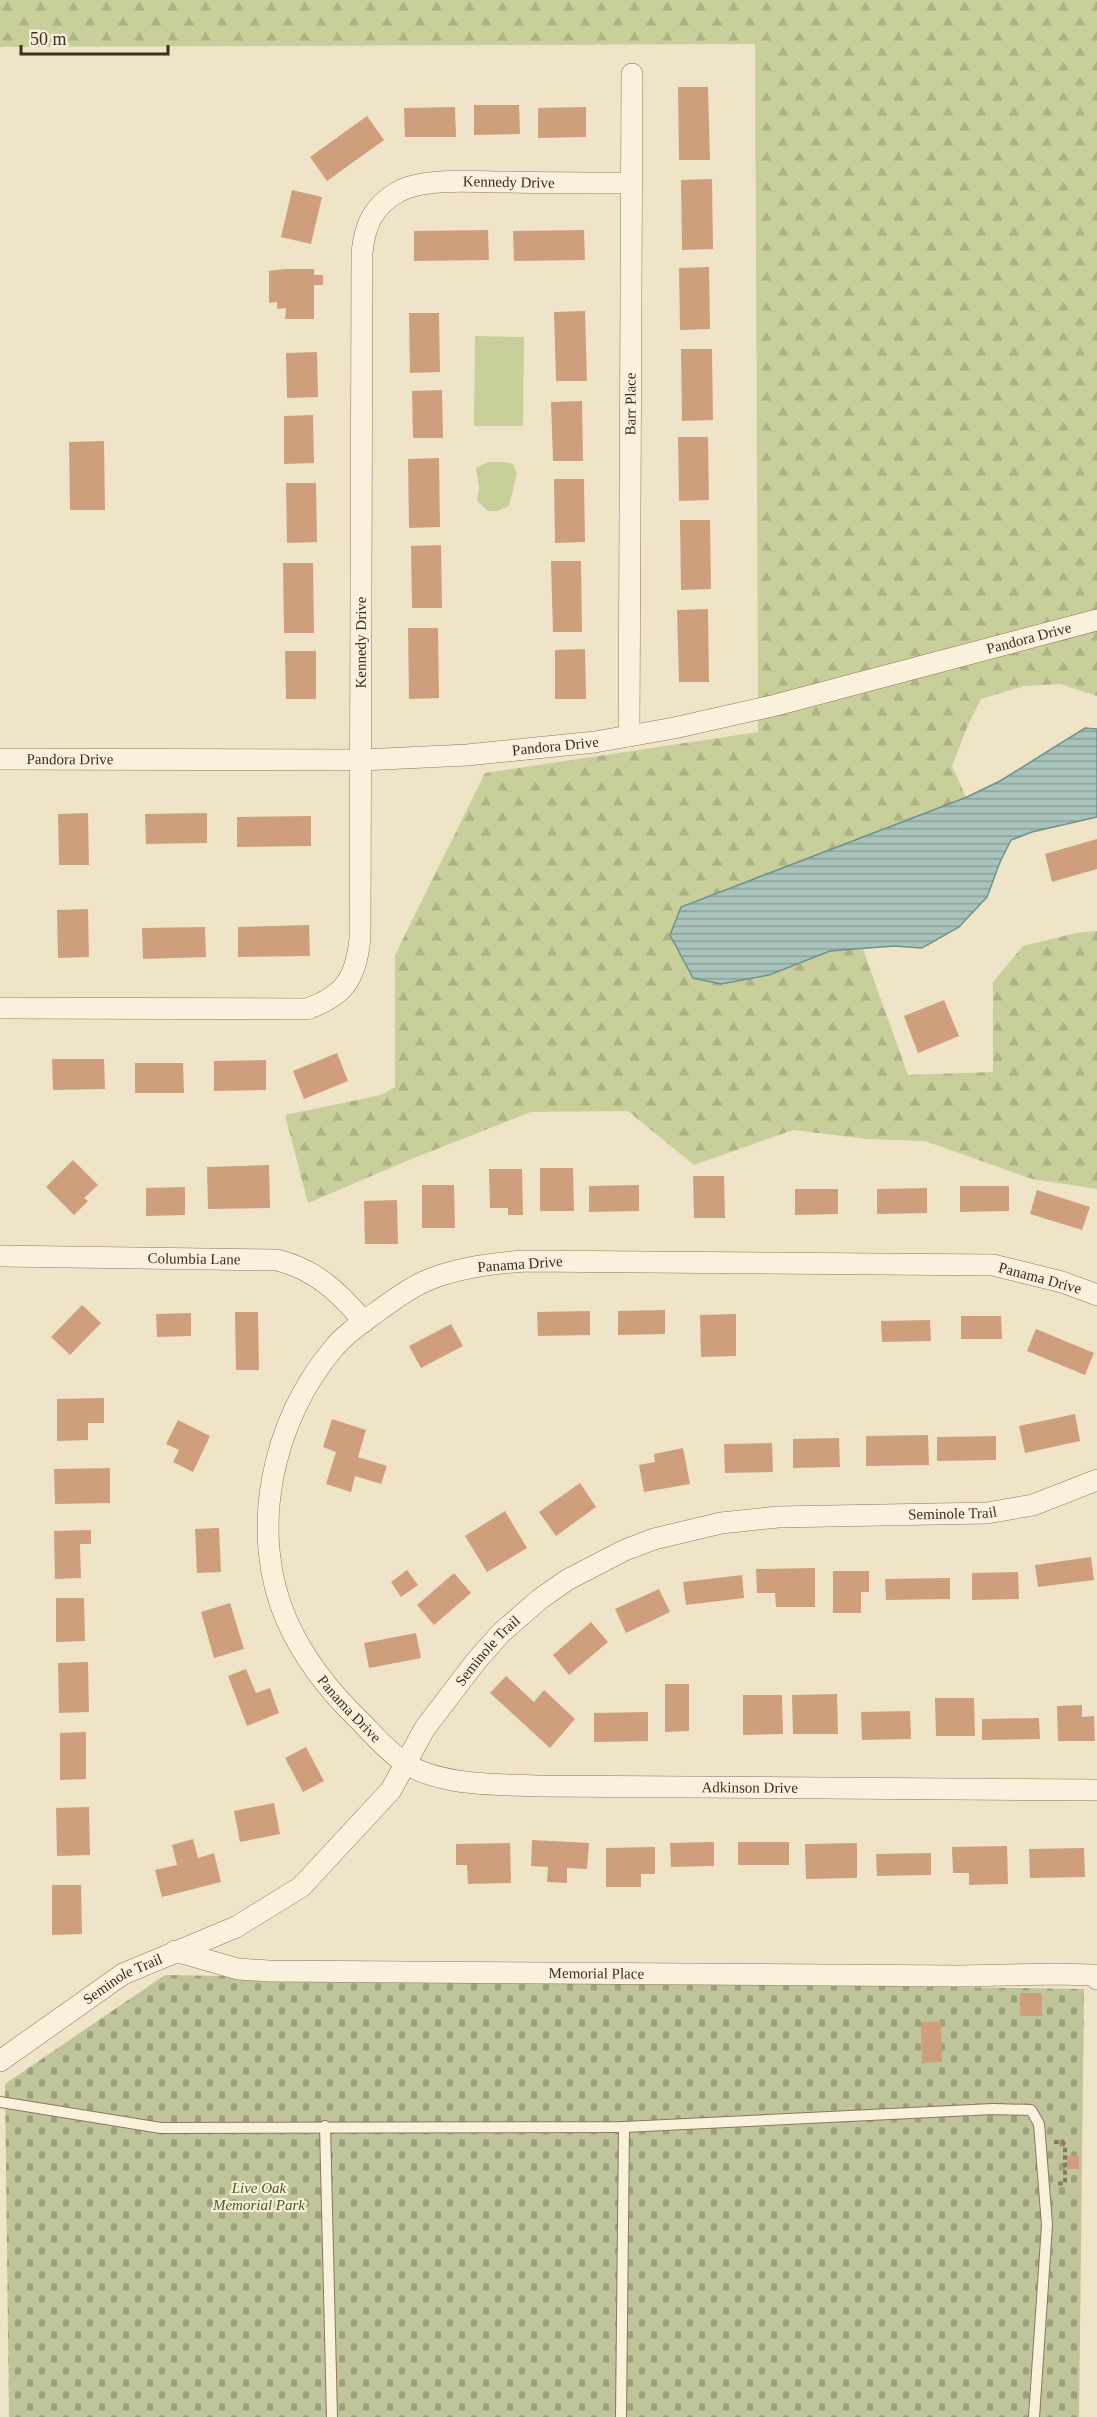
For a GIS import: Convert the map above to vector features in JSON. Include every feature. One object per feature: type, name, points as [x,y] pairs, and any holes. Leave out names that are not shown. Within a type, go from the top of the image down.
[{"type":"street","name":"Barr Place","points":[[629,736],[632,74]]},
{"type":"street","name":"Kennedy Drive","points":[[0,1008],[307,1009],[324,1003],[346,984],[356,969],[360,938],[362,252],[368,221],[383,202],[400,190],[439,182],[631,183]]},
{"type":"street","name":"Pandora Drive","points":[[0,759],[362,760],[467,755],[595,742],[776,705],[1097,620]]},
{"type":"street","name":"Columbia Lane","points":[[0,1256],[277,1260],[293,1264],[327,1283],[342,1296],[364,1322]]},
{"type":"street","name":"Panama Drive","points":[[406,1764],[332,1694],[309,1662],[287,1621],[280,1601],[270,1550],[268,1501],[280,1442],[289,1420],[315,1373],[334,1347],[398,1296],[427,1280],[477,1266],[526,1261],[993,1265],[1062,1281],[1097,1295]]},
{"type":"street","name":"Seminole Trail","points":[[0,2061],[123,1974],[236,1927],[301,1887],[391,1790],[425,1728],[501,1632],[567,1580],[625,1550],[689,1529],[749,1519],[987,1514],[1033,1505],[1097,1480]]},
{"type":"street","name":"Adkinson Drive","points":[[406,1764],[438,1777],[457,1781],[538,1786],[1097,1790]]},
{"type":"street","name":"Memorial Place","points":[[175,1951],[238,1969],[268,1971],[1020,1974],[1093,1976],[1097,1979]]},
{"type":"lane","points":[[0,2102],[161,2128],[624,2127],[993,2109],[1031,2110],[1039,2124],[1047,2225],[1034,2417]]},
{"type":"lane","points":[[326,2126],[332,2417]]},
{"type":"lane","points":[[621,2417],[624,2127]]},
{"type":"green space","points":[[0,0],[1097,0],[1097,610],[758,699],[755,44],[0,47]]},
{"type":"green space","points":[[475,336],[524,337],[523,426],[474,426]]},
{"type":"green space","points":[[488,462],[513,464],[517,473],[509,506],[497,511],[488,511],[477,501],[479,487],[476,468]]},
{"type":"green space","points":[[1097,631],[1097,696],[1060,684],[1024,686],[981,699],[952,766],[966,797],[681,907],[769,975],[830,951],[863,949],[908,1075],[993,1072],[993,982],[1023,946],[1076,933],[1097,931],[1097,1189],[1032,1179],[925,1141],[867,1139],[793,1130],[694,1165],[628,1111],[531,1112],[308,1203],[285,1115],[381,1095],[395,1087],[395,955],[485,773],[758,732],[758,719]]},
{"type":"green space","name":"Live Oak Memorial Park","points":[[165,1975],[1084,1989],[1079,2417],[9,2417],[5,2084]]},
{"type":"water","points":[[1085,728],[1097,729],[1097,817],[1032,832],[1011,840],[987,897],[959,927],[922,948],[894,946],[830,951],[769,975],[721,984],[693,978],[670,935],[681,907],[967,797],[1000,781]]},
{"type":"building","points":[[678,87],[708,87],[710,160],[679,160]]},
{"type":"building","points":[[474,105],[519,105],[520,134],[474,135]]},
{"type":"building","points":[[455,107],[456,137],[405,137],[404,108]]},
{"type":"building","points":[[586,107],[586,137],[538,138],[538,108]]},
{"type":"building","points":[[367,116],[384,140],[327,181],[310,157]]},
{"type":"building","points":[[712,179],[713,249],[682,250],[681,180]]},
{"type":"building","points":[[292,190],[322,197],[311,244],[281,237]]},
{"type":"building","points":[[488,230],[489,260],[414,261],[414,231]]},
{"type":"building","points":[[584,230],[585,260],[514,261],[513,231]]},
{"type":"building","points":[[709,267],[710,329],[680,330],[679,268]]},
{"type":"building","points":[[314,269],[314,275],[323,275],[323,285],[314,285],[314,319],[285,319],[286,308],[277,309],[277,302],[269,303],[269,271]]},
{"type":"building","points":[[585,311],[587,381],[556,381],[554,312]]},
{"type":"building","points":[[409,313],[439,313],[440,372],[410,373]]},
{"type":"building","points":[[681,349],[712,349],[713,420],[682,421]]},
{"type":"building","points":[[317,352],[318,397],[287,398],[286,353]]},
{"type":"building","points":[[442,390],[443,438],[413,438],[412,391]]},
{"type":"building","points":[[582,401],[583,461],[553,461],[551,402]]},
{"type":"building","points":[[313,415],[314,463],[284,464],[284,416]]},
{"type":"building","points":[[678,437],[708,437],[709,500],[679,501]]},
{"type":"building","points":[[104,441],[105,510],[70,510],[69,442]]},
{"type":"building","points":[[439,458],[440,527],[409,528],[408,459]]},
{"type":"building","points":[[554,479],[584,479],[585,542],[555,543]]},
{"type":"building","points":[[286,483],[316,483],[317,542],[287,543]]},
{"type":"building","points":[[680,520],[710,520],[711,589],[681,590]]},
{"type":"building","points":[[441,545],[442,608],[412,608],[411,546]]},
{"type":"building","points":[[551,561],[581,561],[582,632],[553,632]]},
{"type":"building","points":[[283,563],[313,563],[314,633],[284,633]]},
{"type":"building","points":[[708,609],[709,682],[679,682],[677,610]]},
{"type":"building","points":[[408,628],[438,628],[439,698],[409,699]]},
{"type":"building","points":[[585,649],[586,699],[555,699],[555,650]]},
{"type":"building","points":[[285,651],[316,651],[316,699],[286,699]]},
{"type":"building","points":[[88,813],[89,865],[59,865],[58,814]]},
{"type":"building","points":[[207,813],[207,843],[146,844],[145,814]]},
{"type":"building","points":[[311,816],[311,846],[237,847],[237,817]]},
{"type":"building","points":[[1097,839],[1097,869],[1052,882],[1045,854]]},
{"type":"building","points":[[88,909],[89,957],[58,958],[57,910]]},
{"type":"building","points":[[309,925],[310,956],[238,957],[238,927]]},
{"type":"building","points":[[205,927],[206,957],[143,959],[142,928]]},
{"type":"building","points":[[944,1000],[959,1036],[918,1053],[904,1016]]},
{"type":"building","points":[[337,1053],[348,1081],[304,1099],[293,1071]]},
{"type":"building","points":[[52,1059],[104,1059],[105,1089],[53,1090]]},
{"type":"building","points":[[266,1060],[266,1090],[214,1091],[214,1061]]},
{"type":"building","points":[[135,1063],[183,1063],[184,1093],[135,1093]]},
{"type":"building","points":[[73,1160],[98,1185],[84,1198],[88,1201],[74,1215],[46,1187]]},
{"type":"building","points":[[269,1165],[270,1208],[208,1209],[207,1167]]},
{"type":"building","points":[[540,1168],[573,1168],[574,1211],[540,1211]]},
{"type":"building","points":[[489,1169],[522,1169],[523,1215],[508,1215],[508,1208],[490,1208]]},
{"type":"building","points":[[693,1176],[724,1176],[725,1218],[694,1218]]},
{"type":"building","points":[[422,1185],[454,1185],[455,1228],[422,1228]]},
{"type":"building","points":[[639,1185],[639,1211],[589,1212],[589,1186]]},
{"type":"building","points":[[960,1186],[1009,1186],[1009,1211],[960,1212]]},
{"type":"building","points":[[185,1187],[185,1215],[146,1216],[146,1188]]},
{"type":"building","points":[[927,1188],[927,1213],[877,1214],[877,1189]]},
{"type":"building","points":[[795,1189],[838,1189],[838,1214],[795,1215]]},
{"type":"building","points":[[1037,1190],[1090,1207],[1082,1230],[1030,1214]]},
{"type":"building","points":[[397,1200],[398,1244],[365,1244],[364,1201]]},
{"type":"building","points":[[82,1305],[101,1323],[70,1355],[51,1337]]},
{"type":"building","points":[[665,1310],[665,1334],[618,1335],[618,1311]]},
{"type":"building","points":[[590,1311],[590,1335],[538,1336],[537,1312]]},
{"type":"building","points":[[235,1312],[258,1312],[259,1370],[236,1370]]},
{"type":"building","points":[[191,1313],[191,1336],[157,1337],[156,1314]]},
{"type":"building","points":[[736,1314],[736,1356],[701,1357],[700,1315]]},
{"type":"building","points":[[961,1316],[1001,1316],[1002,1339],[961,1339]]},
{"type":"building","points":[[930,1320],[931,1341],[882,1342],[881,1321]]},
{"type":"building","points":[[451,1324],[463,1346],[421,1368],[409,1346]]},
{"type":"building","points":[[1036,1329],[1094,1353],[1085,1375],[1027,1351]]},
{"type":"building","points":[[104,1398],[104,1423],[88,1423],[88,1440],[57,1441],[57,1399]]},
{"type":"building","points":[[1075,1414],[1080,1441],[1025,1453],[1019,1426]]},
{"type":"building","points":[[332,1419],[366,1430],[358,1457],[387,1466],[381,1484],[355,1476],[351,1492],[326,1484],[336,1452],[323,1447]]},
{"type":"building","points":[[178,1420],[210,1436],[193,1472],[173,1462],[179,1450],[166,1444]]},
{"type":"building","points":[[928,1435],[929,1465],[866,1466],[866,1436]]},
{"type":"building","points":[[996,1436],[996,1460],[937,1461],[937,1437]]},
{"type":"building","points":[[839,1438],[840,1467],[793,1468],[793,1439]]},
{"type":"building","points":[[772,1443],[773,1472],[725,1473],[724,1444]]},
{"type":"building","points":[[683,1448],[690,1484],[644,1492],[639,1465],[655,1462],[654,1454]]},
{"type":"building","points":[[110,1468],[110,1503],[55,1504],[54,1469]]},
{"type":"building","points":[[580,1483],[596,1507],[556,1536],[539,1512]]},
{"type":"building","points":[[505,1511],[527,1548],[487,1572],[465,1536]]},
{"type":"building","points":[[219,1528],[221,1572],[197,1573],[195,1529]]},
{"type":"building","points":[[91,1530],[91,1544],[80,1544],[81,1578],[55,1579],[54,1531]]},
{"type":"building","points":[[1091,1557],[1094,1580],[1038,1587],[1035,1565]]},
{"type":"building","points":[[815,1568],[815,1607],[776,1607],[775,1593],[757,1593],[756,1569]]},
{"type":"building","points":[[407,1570],[418,1585],[401,1597],[391,1582]]},
{"type":"building","points":[[833,1571],[869,1571],[869,1592],[861,1592],[861,1613],[833,1613]]},
{"type":"building","points":[[1018,1572],[1019,1599],[972,1600],[972,1573]]},
{"type":"building","points":[[454,1573],[471,1593],[434,1625],[417,1605]]},
{"type":"building","points":[[742,1575],[744,1598],[686,1605],[683,1582]]},
{"type":"building","points":[[950,1578],[950,1599],[886,1600],[885,1579]]},
{"type":"building","points":[[659,1589],[670,1612],[626,1633],[615,1609]]},
{"type":"building","points":[[56,1598],[84,1598],[85,1641],[56,1642]]},
{"type":"building","points":[[230,1603],[244,1649],[214,1658],[201,1612]]},
{"type":"building","points":[[591,1622],[608,1642],[569,1675],[553,1655]]},
{"type":"building","points":[[416,1633],[421,1658],[369,1668],[364,1643]]},
{"type":"building","points":[[88,1662],[89,1712],[59,1713],[58,1663]]},
{"type":"building","points":[[246,1669],[256,1693],[270,1688],[279,1713],[247,1726],[228,1676]]},
{"type":"building","points":[[506,1676],[534,1702],[544,1690],[575,1719],[550,1748],[490,1693]]},
{"type":"building","points":[[665,1684],[689,1684],[689,1731],[665,1732]]},
{"type":"building","points":[[837,1694],[838,1734],[793,1734],[792,1695]]},
{"type":"building","points":[[743,1695],[782,1695],[783,1734],[743,1735]]},
{"type":"building","points":[[935,1698],[974,1698],[975,1736],[936,1736]]},
{"type":"building","points":[[1082,1705],[1082,1717],[1094,1716],[1095,1741],[1058,1741],[1057,1706]]},
{"type":"building","points":[[910,1711],[911,1739],[862,1740],[861,1712]]},
{"type":"building","points":[[648,1712],[648,1741],[594,1742],[594,1713]]},
{"type":"building","points":[[1039,1718],[1040,1739],[982,1740],[982,1719]]},
{"type":"building","points":[[86,1732],[86,1779],[60,1780],[60,1733]]},
{"type":"building","points":[[306,1747],[324,1781],[303,1792],[285,1758]]},
{"type":"building","points":[[274,1803],[280,1834],[240,1842],[234,1811]]},
{"type":"building","points":[[89,1807],[90,1855],[57,1856],[56,1808]]},
{"type":"building","points":[[193,1839],[198,1858],[214,1853],[221,1882],[162,1897],[155,1870],[177,1865],[172,1845]]},
{"type":"building","points":[[532,1840],[589,1843],[587,1869],[567,1868],[567,1883],[547,1882],[548,1867],[531,1866]]},
{"type":"building","points":[[714,1842],[714,1866],[671,1867],[670,1843]]},
{"type":"building","points":[[738,1842],[789,1842],[789,1865],[738,1865]]},
{"type":"building","points":[[510,1843],[511,1883],[468,1884],[467,1865],[456,1865],[456,1844]]},
{"type":"building","points":[[857,1843],[857,1878],[806,1879],[805,1844]]},
{"type":"building","points":[[1007,1846],[1008,1884],[969,1885],[969,1873],[953,1873],[952,1847]]},
{"type":"building","points":[[655,1847],[655,1874],[641,1874],[641,1887],[606,1887],[606,1848]]},
{"type":"building","points":[[1084,1848],[1085,1877],[1030,1878],[1029,1849]]},
{"type":"building","points":[[931,1853],[931,1875],[877,1876],[876,1854]]},
{"type":"building","points":[[52,1885],[81,1885],[82,1934],[52,1935]]},
{"type":"building","points":[[1020,1993],[1042,1993],[1042,2016],[1020,2016]]},
{"type":"building","points":[[921,2022],[941,2022],[942,2062],[922,2063]]},
{"type":"building","points":[[1067,2156],[1079,2156],[1079,2169],[1067,2169]]}]
